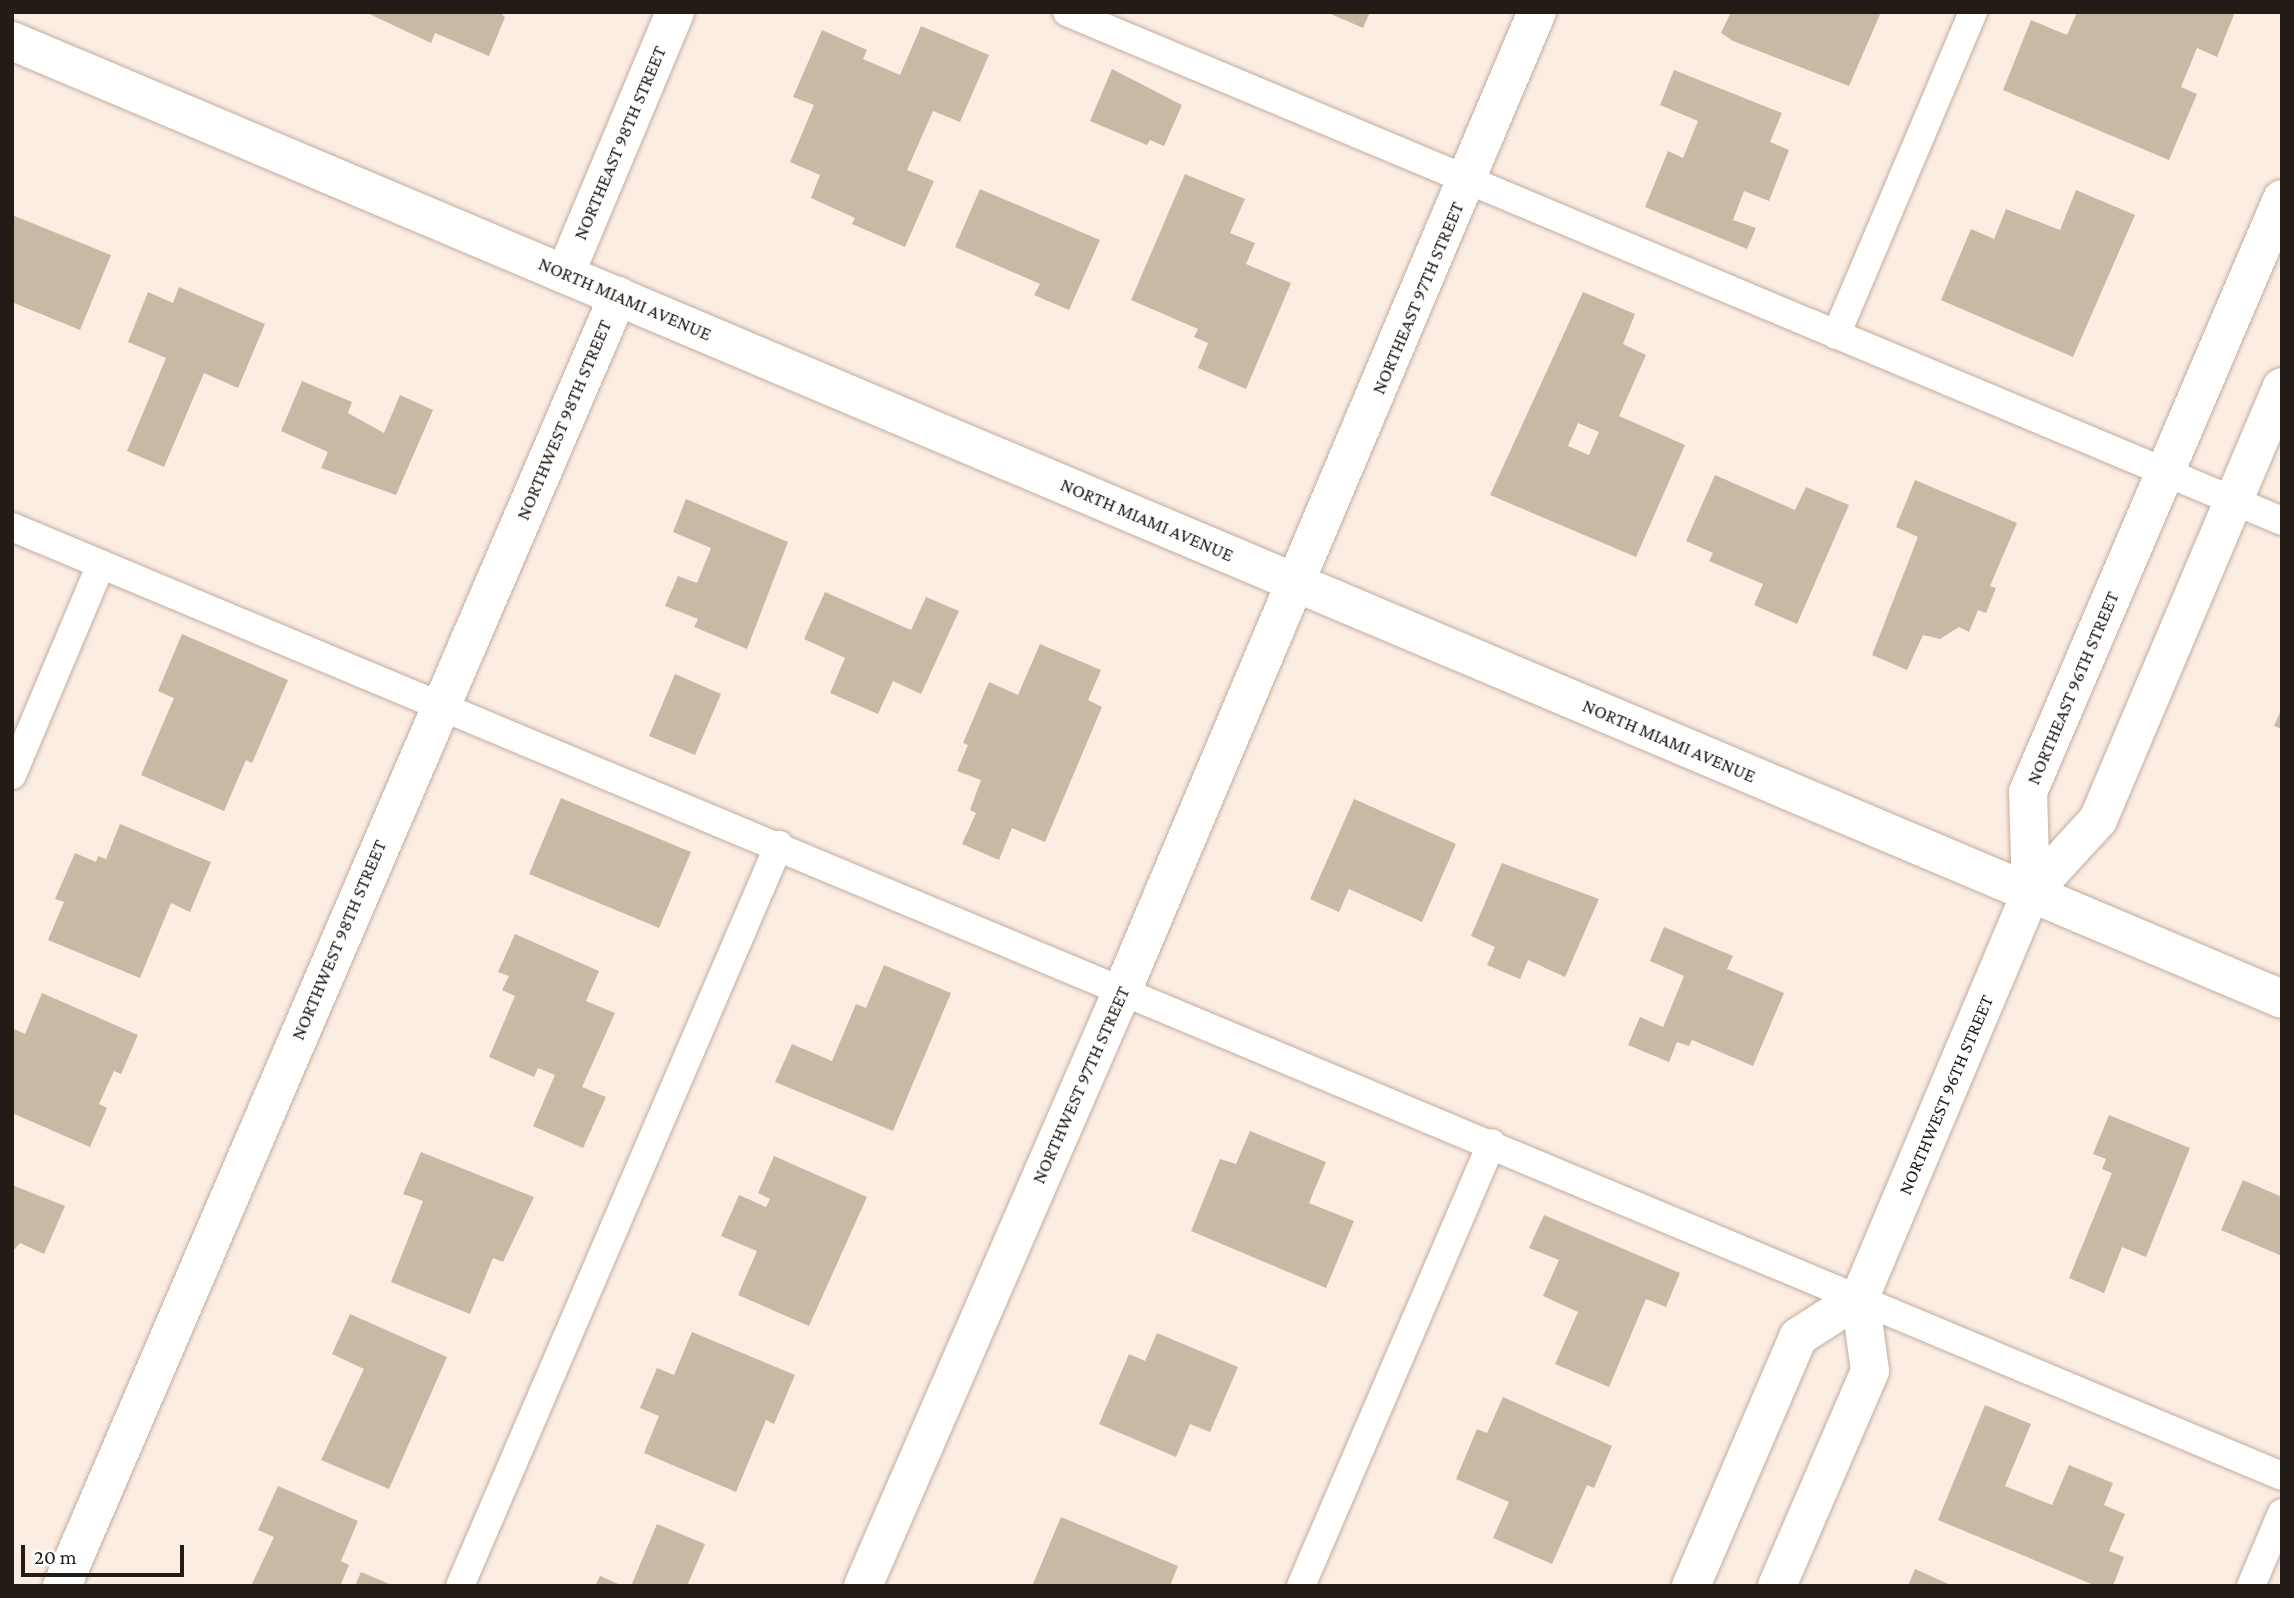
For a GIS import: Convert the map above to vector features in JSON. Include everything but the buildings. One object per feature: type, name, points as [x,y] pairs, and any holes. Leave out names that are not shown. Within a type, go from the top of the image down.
[{"type":"street","name":"NORTHEAST 98TH STREET","points":[[565,274],[675,12]]},
{"type":"street","name":"NORTHEAST 97TH STREET","points":[[1297,583],[1537,12]]},
{"type":"street","name":"NORTH MIAMI AVENUE","points":[[12,41],[2282,999]]},
{"type":"street","name":"NORTHEAST 96TH STREET","points":[[2031,893],[2028,792],[2282,199]]},
{"type":"street","name":"NORTHWEST 98TH STREET","points":[[62,1586],[618,296]]},
{"type":"street","points":[[2031,893],[2098,820],[2282,387]]},
{"type":"street","name":"NORTHWEST 97TH STREET","points":[[863,1586],[1297,583]]},
{"type":"street","name":"NORTHWEST 96TH STREET","points":[[1860,1297],[2031,893]]},
{"type":"street","points":[[1691,1586],[1798,1338],[1860,1297],[1870,1371],[1777,1586]]},
{"type":"lane","points":[[1066,12],[1104,19],[1467,180],[2282,521]]},
{"type":"lane","points":[[1836,335],[1973,12]]},
{"type":"lane","points":[[12,527],[1492,1143],[2282,1476]]},
{"type":"lane","points":[[12,775],[101,564]]},
{"type":"lane","points":[[460,1586],[779,845]]},
{"type":"lane","points":[[1301,1586],[1492,1143]]},
{"type":"lane","points":[[2251,1586],[2282,1513]]}]
